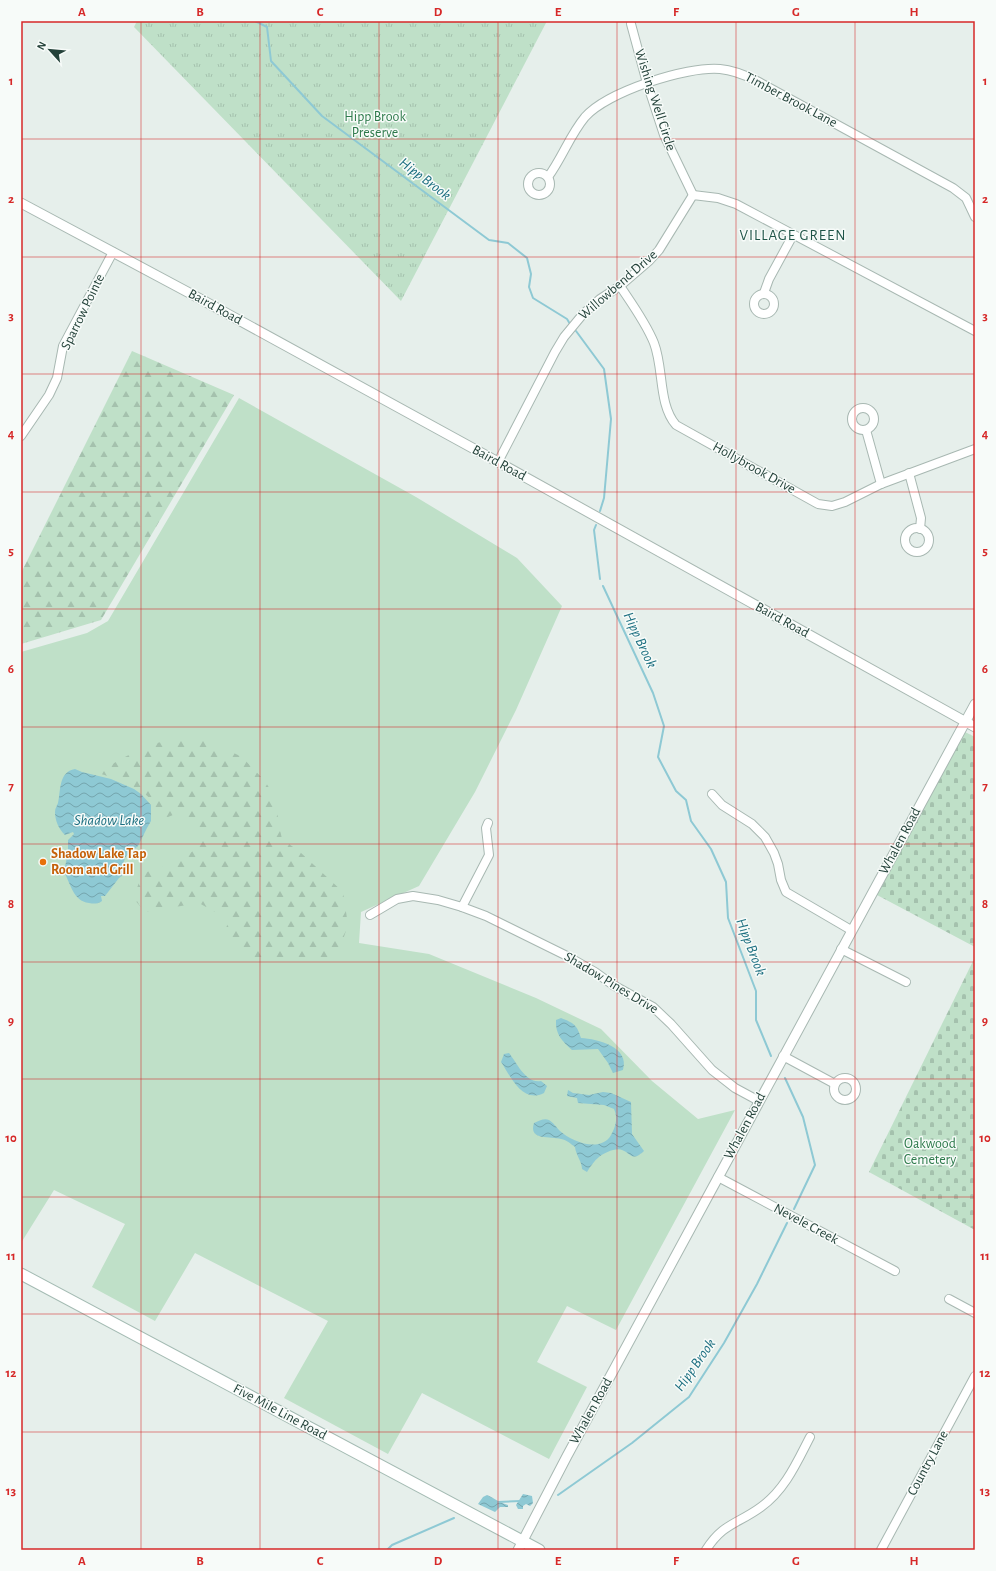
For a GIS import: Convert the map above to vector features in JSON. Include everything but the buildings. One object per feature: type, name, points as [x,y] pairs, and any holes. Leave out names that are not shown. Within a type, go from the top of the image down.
[{"type":"main road","name":"Five Mile Line Road","points":[[21,1274],[520,1546],[539,1550]]},
{"type":"street","name":"Wishing Well Circle","points":[[631,24],[647,83],[664,135],[694,195]]},
{"type":"street","name":"Timber Brook Lane","points":[[548,177],[576,129],[586,116],[606,102],[647,83],[696,70],[719,69],[738,72],[953,188],[966,198],[975,217]]},
{"type":"street","points":[[694,195],[718,198],[736,204],[975,331]]},
{"type":"street","name":"Willowbend Drive","points":[[498,462],[564,337],[583,314],[620,286],[659,250],[694,195]]},
{"type":"street","name":"Baird Road","points":[[21,203],[498,462],[975,727]]},
{"type":"street","points":[[764,293],[768,278],[793,235]]},
{"type":"street","name":"Sparrow Pointe","points":[[21,436],[49,395],[57,378],[64,346],[113,252]]},
{"type":"street","name":"Hollybrook Drive","points":[[620,286],[644,323],[654,344],[661,372],[666,407],[676,425],[811,500],[825,506],[832,506],[845,502],[881,484],[975,449]]},
{"type":"street","points":[[866,430],[881,484]]},
{"type":"street","points":[[909,473],[921,518],[920,528]]},
{"type":"street","name":"Whalen Road","points":[[520,1546],[851,930],[975,704]]},
{"type":"street","points":[[712,794],[722,805],[752,824],[765,837],[774,853],[778,864],[780,880],[786,892],[851,930]]},
{"type":"street","points":[[462,907],[489,855],[486,828],[488,823]]},
{"type":"street","name":"Shadow Pines Drive","points":[[370,915],[397,899],[408,896],[427,897],[462,907],[486,916],[567,956],[590,969],[613,985],[653,1007],[671,1024],[712,1070],[735,1088],[759,1101]]},
{"type":"street","points":[[841,949],[906,982]]},
{"type":"street","points":[[783,1056],[835,1084]]},
{"type":"street","name":"Nevele Creek","points":[[718,1177],[895,1271]]},
{"type":"street","points":[[949,1299],[975,1313]]},
{"type":"street","name":"Country Lane","points":[[881,1550],[975,1376]]},
{"type":"street","points":[[706,1550],[724,1528],[761,1507],[782,1487],[810,1437]]},
{"type":"green space","name":"Hipp Brook Preserve","points":[[137,21],[547,21],[401,301],[134,27]]},
{"type":"green space","points":[[132,351],[234,395],[101,620],[21,644],[21,573]]},
{"type":"green space","points":[[239,398],[416,497],[517,558],[562,606],[516,710],[475,792],[419,886],[361,912],[359,943],[429,954],[536,998],[601,1029],[652,1081],[698,1119],[735,1110],[616,1330],[567,1306],[537,1362],[587,1387],[549,1459],[422,1393],[388,1454],[284,1398],[328,1321],[195,1253],[155,1321],[92,1287],[125,1224],[54,1190],[21,1243],[21,652],[87,633],[108,621]]},
{"type":"green space","points":[[965,732],[975,737],[975,947],[877,895]]},
{"type":"green space","points":[[203,738],[242,757],[265,781],[277,801],[278,821],[282,839],[300,852],[343,892],[348,925],[337,957],[299,960],[253,958],[225,931],[229,920],[199,903],[145,912],[134,899],[141,879],[145,873],[180,860],[202,842],[194,824],[178,813],[168,817],[158,816],[152,801],[142,791],[98,773],[125,757],[155,744],[175,739]]},
{"type":"green space","name":"Oakwood Cemetery","points":[[975,957],[975,1230],[869,1172]]},
{"type":"water","name":"Shadow Lake","points":[[75,769],[111,779],[134,789],[151,805],[151,821],[138,846],[126,856],[121,869],[122,871],[124,869],[126,870],[127,872],[119,878],[105,896],[101,896],[102,901],[96,904],[84,902],[79,899],[73,891],[64,872],[68,852],[68,840],[74,834],[73,832],[65,835],[58,825],[55,815],[55,809],[58,803],[63,778],[70,771]]},
{"type":"water","points":[[561,1018],[574,1025],[581,1038],[604,1042],[617,1050],[622,1055],[624,1062],[623,1070],[613,1073],[598,1049],[572,1050],[562,1040],[558,1033],[556,1020]]},
{"type":"water","points":[[509,1053],[526,1076],[536,1081],[541,1081],[547,1086],[544,1093],[529,1095],[518,1087],[501,1062],[504,1054]]},
{"type":"water","points":[[568,1090],[573,1093],[589,1095],[603,1092],[611,1093],[631,1102],[632,1134],[644,1151],[634,1157],[620,1149],[610,1151],[597,1159],[587,1172],[582,1169],[575,1147],[570,1143],[557,1138],[542,1137],[534,1133],[534,1123],[545,1119],[551,1121],[565,1135],[586,1144],[600,1144],[611,1135],[616,1122],[614,1109],[604,1105],[578,1103],[577,1098],[567,1096]]},
{"type":"water","points":[[523,1494],[532,1496],[533,1503],[530,1506],[526,1504],[523,1506],[523,1509],[518,1509],[516,1505]]},
{"type":"water","points":[[487,1495],[508,1505],[508,1507],[500,1507],[495,1512],[478,1504],[483,1497]]},
{"type":"waterway","name":"Hipp Brook","points":[[255,21],[267,27],[271,61],[322,116],[489,240],[508,243],[527,258],[531,274],[529,287],[533,298],[567,319],[570,324]]},
{"type":"waterway","name":"Hipp Brook","points":[[576,331],[604,369],[611,419],[604,498],[600,511]]},
{"type":"waterway","name":"Hipp Brook","points":[[596,525],[594,530],[600,579]]},
{"type":"waterway","name":"Hipp Brook","points":[[603,586],[653,693],[664,726],[658,757],[676,791],[686,800],[691,821],[711,849],[726,882],[728,918],[756,991],[756,1020],[771,1056]]},
{"type":"waterway","name":"Hipp Brook","points":[[785,1078],[803,1117],[815,1165],[794,1209]]},
{"type":"waterway","name":"Hipp Brook","points":[[558,1495],[632,1443],[689,1397],[724,1343],[757,1284],[787,1223]]},
{"type":"waterway","name":"Hipp Brook","points":[[498,1502],[520,1501]]},
{"type":"waterway","name":"Hipp Brook","points":[[387,1550],[392,1545],[454,1518]]},
{"type":"place","name":"Shadow Lake Tap Room and Grill","points":[[43,862]]},
{"type":"district","name":"VILLAGE GREEN","points":[[793,235]]}]
